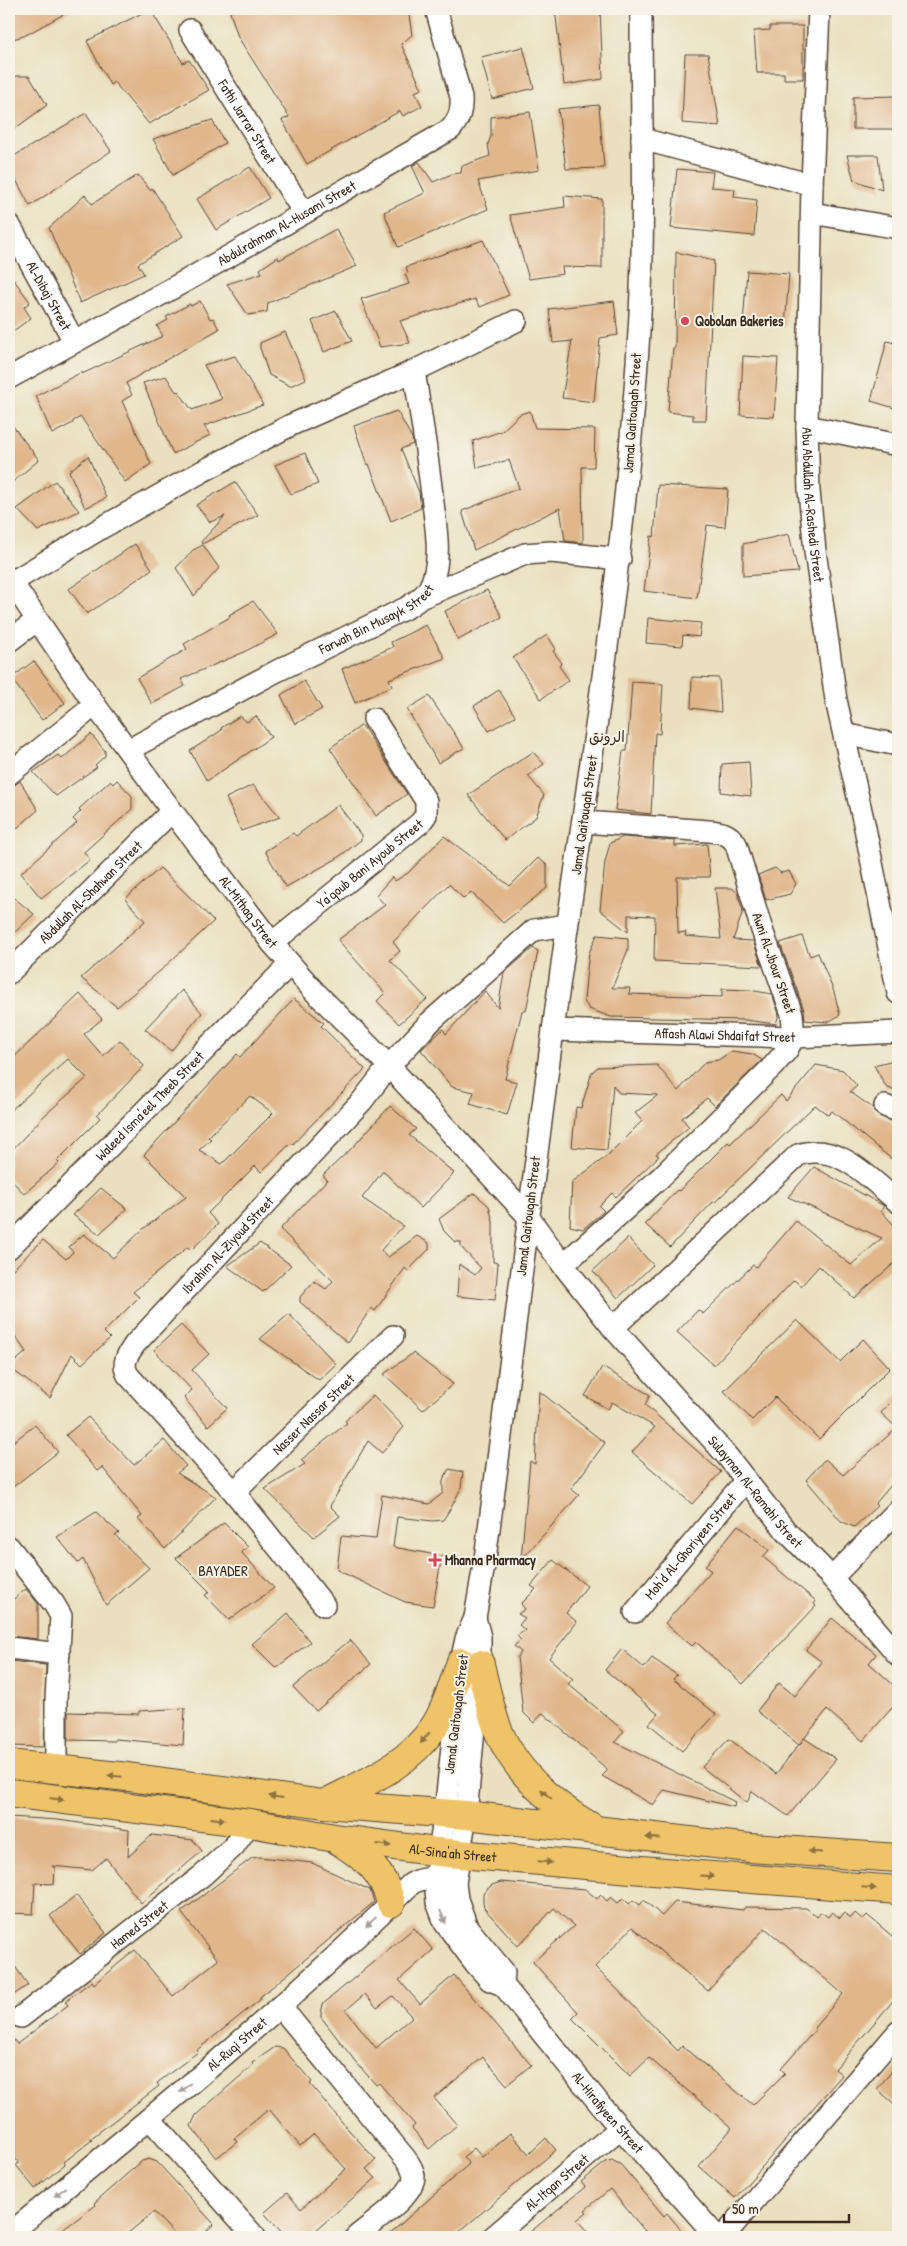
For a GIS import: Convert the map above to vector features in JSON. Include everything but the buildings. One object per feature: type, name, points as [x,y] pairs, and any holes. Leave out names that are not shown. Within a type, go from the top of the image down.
[{"type":"main road","points":[[324,1804],[405,1760],[435,1725],[470,1663]]},
{"type":"main road","points":[[470,1663],[490,1704],[499,1731],[525,1774],[562,1808],[600,1832]]},
{"type":"main road","points":[[9,1764],[128,1777],[324,1804],[455,1814],[750,1848],[898,1858]]},
{"type":"main road","name":"Al-Sina'ah Street","points":[[9,1793],[250,1824],[336,1838],[444,1861],[689,1875],[898,1890]]},
{"type":"main road","points":[[336,1838],[373,1865],[387,1886],[391,1904]]},
{"type":"street","name":"Abdulrahman Al-Husami Street","points":[[9,378],[189,279],[451,129],[458,120],[462,108],[461,97],[436,9]]},
{"type":"street","name":"Jamal Qaitouqah Street","points":[[455,1814],[470,1663],[466,1639],[475,1618],[502,1430],[527,1215],[620,559],[640,315],[642,230],[641,9]]},
{"type":"street","name":"Abu Abdullah Al-Rashedi Street","points":[[819,9],[812,185],[807,426],[809,491],[828,653],[898,993]]},
{"type":"street","name":"Fathi Jarrar Street","points":[[190,30],[304,213]]},
{"type":"street","points":[[642,139],[812,185]]},
{"type":"street","points":[[812,213],[898,228]]},
{"type":"street","name":"Al-Dibaj Street","points":[[9,224],[74,341]]},
{"type":"street","points":[[10,580],[203,471],[291,425],[414,371],[516,321]]},
{"type":"street","name":"Farwah Bin Musayk Street","points":[[128,750],[278,671],[408,607],[425,596],[433,580],[437,538],[426,440],[414,371]]},
{"type":"street","points":[[807,426],[898,445]]},
{"type":"street","points":[[425,596],[524,554],[551,552],[620,559]]},
{"type":"street","name":"Al-Mithaq Street","points":[[10,580],[95,705],[172,811],[272,942],[338,1016],[390,1066],[527,1215]]},
{"type":"street","points":[[9,641],[36,620]]},
{"type":"street","points":[[9,774],[95,705]]},
{"type":"street","name":"Ya'qoub Bani Ayoub Street","points":[[272,942],[420,822],[426,815],[426,801],[374,719]]},
{"type":"street","points":[[844,734],[898,745]]},
{"type":"street","name":"Abdullah Al-Shahwan Street","points":[[9,973],[172,811]]},
{"type":"street","name":"Awni Al-Jbour Street","points":[[583,822],[723,832],[731,837],[736,844],[762,930],[792,1014],[794,1037]]},
{"type":"street","name":"Ibrahim Al-Ziyoud Street","points":[[324,1604],[234,1492],[128,1375],[124,1368],[125,1360],[135,1344],[362,1101],[390,1066],[430,1022],[534,930],[567,925]]},
{"type":"street","name":"Waleed Isma'eel Theeb Street","points":[[9,1248],[290,964]]},
{"type":"street","name":"Affash Alawi Shdaifat Street","points":[[553,1030],[794,1037],[898,1032]]},
{"type":"street","points":[[563,1265],[661,1177],[774,1066],[787,1050],[794,1037]]},
{"type":"street","points":[[613,1328],[798,1155],[816,1151],[836,1155],[859,1170],[898,1202]]},
{"type":"street","name":"Sulayman Al-Ramahi Street","points":[[527,1215],[563,1265],[613,1328],[727,1456],[786,1531],[832,1578],[898,1655]]},
{"type":"street","name":"Nasser Nassar Street","points":[[234,1492],[393,1336]]},
{"type":"street","name":"Moh'd Al-Ghoriyeen Street","points":[[635,1612],[746,1480]]},
{"type":"street","points":[[832,1578],[898,1510]]},
{"type":"street","points":[[9,1547],[59,1612],[62,1623],[56,1699],[56,1770]]},
{"type":"street","points":[[9,1648],[59,1654]]},
{"type":"street","name":"Al-Hirafiyeen Street","points":[[455,1814],[437,1902],[445,1924],[490,1980],[503,1985],[620,2128],[717,2237]]},
{"type":"street","name":"Hamed Street","points":[[21,2017],[203,1875],[234,1846],[250,1824]]},
{"type":"street","name":"Al-Hirafiyeen Street","points":[[444,1861],[455,1883],[457,1899],[467,1927],[504,1972],[503,1985]]},
{"type":"street","name":"Al-Ruqi Street","points":[[18,2225],[150,2119],[280,2006],[411,1884],[444,1861],[455,1883]]},
{"type":"street","points":[[280,2006],[413,2170],[413,2182],[406,2194],[359,2236]]},
{"type":"street","points":[[723,2237],[898,2032]]},
{"type":"street","points":[[150,2119],[255,2237]]},
{"type":"street","name":"Al-Itqan Street","points":[[493,2237],[620,2128]]},
{"type":"place","name":"Qobolan Bakeries","points":[[685,321]]},
{"type":"place","name":"Mhanna Pharmacy","points":[[435,1560]]},
{"type":"district","name":"الرونق","points":[[607,737]]},
{"type":"district","name":"BAYADER","points":[[223,1571]]}]
